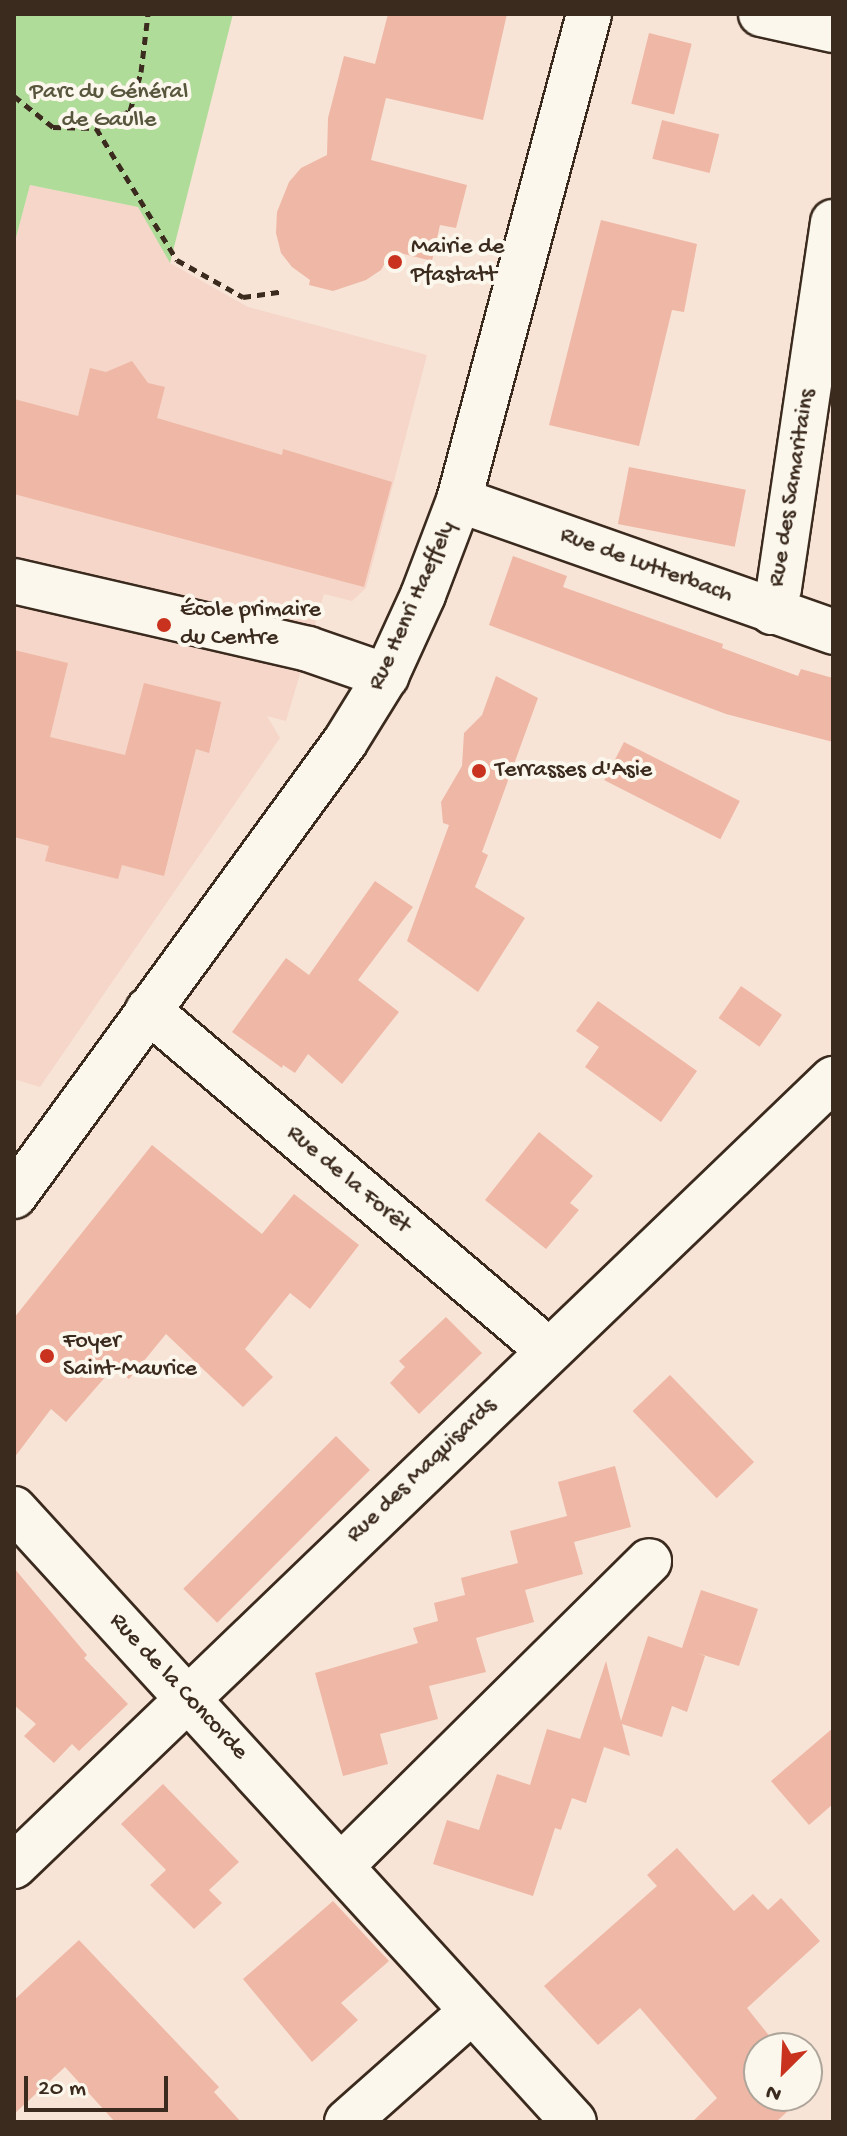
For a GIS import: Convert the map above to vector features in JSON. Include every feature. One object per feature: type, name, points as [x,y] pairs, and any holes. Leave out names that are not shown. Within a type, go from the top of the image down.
[{"type":"street","name":"Rue Henri Haeffely","points":[[14,1196],[345,742],[386,676],[423,595],[459,500],[554,133],[589,14]]},
{"type":"street","points":[[761,14],[833,30]]},
{"type":"street","name":"Rue des Samaritains","points":[[772,612],[779,588],[833,222]]},
{"type":"street","name":"Rue de Lutterbach","points":[[459,500],[833,632]]},
{"type":"street","points":[[14,581],[308,649],[386,676]]},
{"type":"street","name":"Rue de la Forêt","points":[[148,1010],[548,1350]]},
{"type":"street","name":"Rue des Maquisards","points":[[14,1866],[833,1079]]},
{"type":"street","name":"Rue de la Concorde","points":[[14,1509],[574,2122]]},
{"type":"street","points":[[342,1865],[649,1561]]},
{"type":"street","points":[[347,2122],[472,2011]]},
{"type":"path","points":[[14,96],[53,127],[96,128],[130,111],[141,72],[148,14]]},
{"type":"path","points":[[96,128],[177,260],[243,297],[280,292]]},
{"type":"shaded area","name":"École primaire du Centre","points":[[30,185],[138,207],[170,263],[248,307],[427,355],[366,588],[352,601],[324,594],[286,721],[267,716],[280,738],[40,1087],[14,1079],[14,245]]},
{"type":"green space","name":"Parc du Général de Gaulle","points":[[14,14],[233,14],[170,263],[138,207],[30,185],[14,245]]},
{"type":"building","points":[[388,14],[507,14],[483,120],[386,98],[371,160],[467,185],[456,228],[440,225],[432,261],[392,251],[381,270],[366,280],[333,291],[309,285],[310,280],[292,267],[281,253],[276,233],[277,212],[289,182],[301,168],[327,155],[328,118],[344,56],[375,64]]},
{"type":"building","points":[[649,33],[692,44],[674,114],[631,104]]},
{"type":"building","points":[[662,120],[719,134],[710,173],[652,159]]},
{"type":"building","points":[[601,220],[697,244],[684,312],[672,310],[639,446],[549,425]]},
{"type":"building","points":[[132,361],[148,383],[165,387],[157,418],[282,455],[283,449],[392,482],[364,587],[14,494],[14,399],[78,416],[90,368],[106,372]]},
{"type":"building","points":[[629,467],[746,490],[735,547],[618,524]]},
{"type":"building","points":[[513,556],[567,576],[563,587],[723,644],[722,648],[798,676],[801,669],[833,678],[833,742],[726,714],[489,625]]},
{"type":"building","points":[[14,650],[68,663],[50,737],[125,755],[144,683],[221,702],[209,753],[196,749],[164,876],[122,865],[118,879],[45,861],[49,846],[14,837]]},
{"type":"building","points":[[496,676],[538,698],[482,852],[488,855],[475,887],[525,918],[478,992],[407,941],[449,825],[443,823],[441,802],[462,766],[464,733],[482,715]]},
{"type":"building","points":[[624,742],[740,801],[720,839],[604,780]]},
{"type":"building","points":[[375,881],[413,907],[358,980],[399,1012],[342,1084],[308,1054],[295,1073],[283,1065],[282,1068],[232,1032],[286,958],[309,975]]},
{"type":"building","points":[[741,986],[782,1015],[760,1047],[719,1018]]},
{"type":"building","points":[[598,1001],[697,1071],[661,1122],[585,1067],[599,1047],[576,1031]]},
{"type":"building","points":[[539,1132],[593,1176],[570,1203],[579,1210],[546,1249],[485,1200]]},
{"type":"building","points":[[152,1145],[262,1234],[294,1194],[359,1245],[310,1309],[290,1293],[245,1349],[273,1377],[243,1407],[166,1334],[129,1379],[114,1367],[66,1422],[51,1409],[14,1458],[14,1318]]},
{"type":"building","points":[[446,1317],[482,1353],[419,1414],[390,1383],[405,1367],[399,1361]]},
{"type":"building","points":[[670,1375],[754,1462],[717,1498],[633,1411]]},
{"type":"building","points":[[336,1436],[370,1470],[217,1623],[183,1589]]},
{"type":"building","points":[[615,1466],[631,1527],[574,1542],[583,1574],[525,1590],[534,1622],[476,1638],[486,1672],[429,1686],[438,1719],[380,1734],[388,1764],[343,1776],[315,1673],[418,1643],[413,1628],[438,1621],[434,1603],[465,1595],[461,1578],[518,1563],[510,1531],[567,1516],[558,1482]]},
{"type":"building","points":[[14,1568],[87,1655],[84,1658],[128,1704],[79,1751],[72,1744],[54,1763],[24,1736],[36,1724],[14,1705]]},
{"type":"building","points":[[701,1590],[758,1609],[739,1666],[697,1653],[705,1656],[687,1712],[672,1706],[662,1737],[622,1724],[630,1756],[604,1747],[586,1803],[572,1798],[561,1830],[555,1828],[533,1896],[433,1864],[447,1820],[479,1830],[497,1774],[530,1785],[547,1729],[580,1739],[606,1661],[621,1721],[648,1636],[682,1648]]},
{"type":"building","points":[[833,1728],[833,1804],[809,1825],[771,1781]]},
{"type":"building","points":[[163,1784],[239,1862],[209,1890],[222,1903],[194,1929],[150,1885],[166,1870],[121,1824]]},
{"type":"building","points":[[677,1848],[734,1911],[753,1894],[768,1910],[781,1898],[820,1941],[747,2008],[766,2032],[743,2032],[743,2112],[787,2112],[776,2122],[692,2122],[717,2098],[640,2008],[598,2045],[544,1986],[657,1886],[647,1875]]},
{"type":"building","points":[[333,1901],[389,1961],[341,2003],[358,2020],[312,2062],[243,1979]]},
{"type":"building","points":[[79,1940],[219,2087],[214,2092],[241,2122],[115,2122],[65,2067],[14,2114],[14,2000]]},
{"type":"place","name":"Mairie de Pfastatt","points":[[395,262]]},
{"type":"place","name":"École primaire du Centre","points":[[164,625]]},
{"type":"place","name":"Terrasses d'Asie","points":[[479,771]]},
{"type":"place","name":"Foyer Saint-Maurice","points":[[47,1356]]}]
